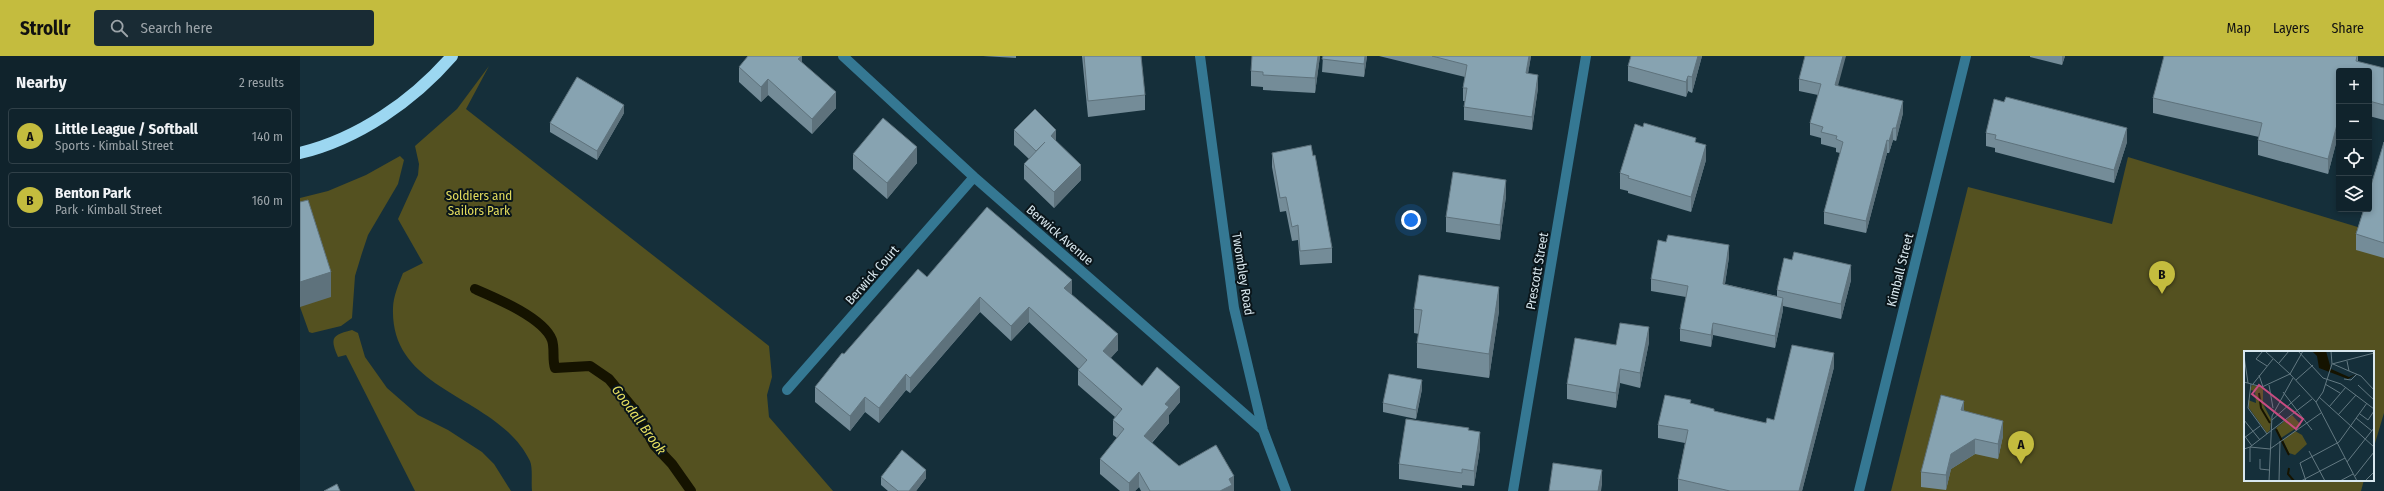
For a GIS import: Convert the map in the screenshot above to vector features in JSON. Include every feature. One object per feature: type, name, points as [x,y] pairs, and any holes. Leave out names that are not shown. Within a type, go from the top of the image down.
[{"type":"highway","points":[[300,153],[353,132],[393,110],[426,83],[452,56]]},
{"type":"street","name":"Berwick Avenue","points":[[843,56],[974,177],[1263,430]]},
{"type":"street","name":"Twombley Road","points":[[1200,56],[1232,301],[1263,430],[1286,491]]},
{"type":"street","name":"Prescott Street","points":[[1513,491],[1586,56]]},
{"type":"street","name":"Kimball Street","points":[[1859,491],[1966,56]]},
{"type":"street","name":"Berwick Court","points":[[787,390],[974,177]]},
{"type":"green space","name":"Soldiers and Sailors Park","points":[[489,66],[466,109],[769,346],[772,377],[767,395],[769,417],[833,491],[532,491],[530,461],[515,439],[495,421],[427,377],[409,359],[397,337],[393,304],[403,273],[423,263],[398,219],[418,175],[419,164],[415,146],[457,109]]},
{"type":"green space","points":[[400,156],[404,160],[398,184],[368,235],[355,276],[352,318],[341,326],[312,333],[309,332],[300,307],[300,198],[328,191],[366,175]]},
{"type":"green space","points":[[2128,157],[2384,235],[2384,413],[2374,447],[2374,351],[2244,351],[2244,481],[2364,481],[2361,491],[1891,491],[1968,187],[2112,224]]},
{"type":"green space","points":[[352,330],[358,333],[365,357],[387,388],[418,415],[448,430],[482,452],[494,464],[511,491],[415,491],[346,355],[338,357],[335,350],[333,341],[334,338],[337,335]]},
{"type":"building","points":[[748,56],[802,56],[798,59],[836,92],[812,119],[768,79],[761,87],[739,67]]},
{"type":"building","points":[[1084,56],[1141,56],[1145,95],[1088,101]]},
{"type":"building","points":[[1252,56],[1318,56],[1315,78],[1263,75],[1263,72],[1251,71]]},
{"type":"building","points":[[1323,56],[1365,56],[1364,64],[1322,59]]},
{"type":"building","points":[[1432,56],[1529,56],[1526,73],[1538,75],[1532,117],[1464,107],[1467,88],[1463,88],[1467,65]]},
{"type":"building","points":[[1631,56],[1698,56],[1692,77],[1688,76],[1686,82],[1628,66]]},
{"type":"building","points":[[1805,56],[1843,56],[1835,85],[1903,101],[1896,128],[1893,128],[1889,141],[1887,140],[1866,221],[1824,212],[1843,142],[1836,139],[1837,136],[1821,132],[1823,127],[1810,123],[1821,84],[1799,79]]},
{"type":"building","points":[[2164,56],[2357,56],[2356,61],[2384,68],[2384,105],[2372,102],[2372,68],[2336,68],[2336,128],[2328,159],[2258,140],[2262,123],[2153,98]]},
{"type":"building","points":[[577,77],[624,105],[597,151],[550,123]]},
{"type":"building","points":[[2006,97],[2127,128],[2114,170],[1995,139],[1996,135],[1986,133],[1994,99],[2004,102]]},
{"type":"building","points":[[1035,109],[1056,130],[1051,136],[1081,165],[1054,192],[1024,164],[1045,142],[1036,151],[1014,130]]},
{"type":"building","points":[[883,118],[917,147],[887,183],[853,154]]},
{"type":"building","points":[[1644,123],[1696,138],[1695,142],[1706,145],[1691,197],[1628,178],[1629,176],[1620,173],[1635,124],[1643,127]]},
{"type":"building","points":[[2384,142],[2384,243],[2356,234],[2363,212],[2372,212],[2372,182]]},
{"type":"building","points":[[1311,145],[1313,156],[1315,155],[1332,248],[1300,251],[1298,225],[1292,227],[1286,197],[1280,198],[1272,153]]},
{"type":"building","points":[[1453,172],[1506,180],[1500,225],[1446,217]]},
{"type":"building","points":[[308,200],[331,272],[300,282],[300,202]]},
{"type":"building","points":[[987,207],[1072,280],[1064,288],[1118,334],[1103,351],[1142,386],[1157,367],[1180,387],[1165,404],[1169,407],[1144,436],[1179,466],[1216,445],[1234,476],[1229,479],[1232,485],[1220,491],[1150,491],[1139,472],[1129,483],[1100,459],[1124,429],[1113,420],[1122,409],[1078,370],[1087,360],[1029,307],[1011,326],[980,297],[910,378],[906,374],[879,408],[865,397],[850,416],[815,387],[842,353],[844,354],[918,269],[927,277]]},
{"type":"building","points":[[1668,235],[1729,245],[1723,284],[1783,298],[1775,336],[1713,323],[1711,335],[1680,329],[1688,286],[1651,279],[1658,240],[1666,242]]},
{"type":"building","points":[[1794,252],[1851,265],[1841,304],[1777,290],[1784,258],[1792,260]]},
{"type":"building","points":[[1419,275],[1499,287],[1489,354],[1417,343],[1422,310],[1414,309]]},
{"type":"building","points":[[1620,323],[1649,327],[1640,373],[1620,369],[1616,393],[1567,384],[1575,338],[1616,345]]},
{"type":"building","points":[[1792,345],[1834,353],[1799,491],[1730,491],[1678,479],[1688,430],[1658,425],[1665,395],[1691,400],[1690,403],[1714,409],[1714,411],[1766,423],[1767,418],[1774,420]]},
{"type":"building","points":[[1389,374],[1422,380],[1416,410],[1383,403]]},
{"type":"building","points":[[1941,395],[1964,401],[1961,410],[2003,421],[1998,444],[1975,439],[1951,454],[1946,475],[1921,472]]},
{"type":"building","points":[[1406,419],[1469,428],[1468,430],[1480,432],[1474,471],[1462,469],[1462,473],[1399,464]]},
{"type":"building","points":[[902,450],[926,470],[909,491],[898,491],[881,477]]},
{"type":"building","points":[[1553,463],[1602,470],[1598,491],[1549,491]]},
{"type":"building","points":[[337,484],[340,491],[324,491]]},
{"type":"waterway","name":"Goodall Brook","points":[[475,289],[518,310],[540,324],[552,340],[555,368],[590,366],[609,379],[637,413],[654,445],[672,464],[691,491]]},
{"type":"place","name":"Benton Park","points":[[2162,294]]},
{"type":"place","name":"Little League / Softball","points":[[2021,464]]}]
